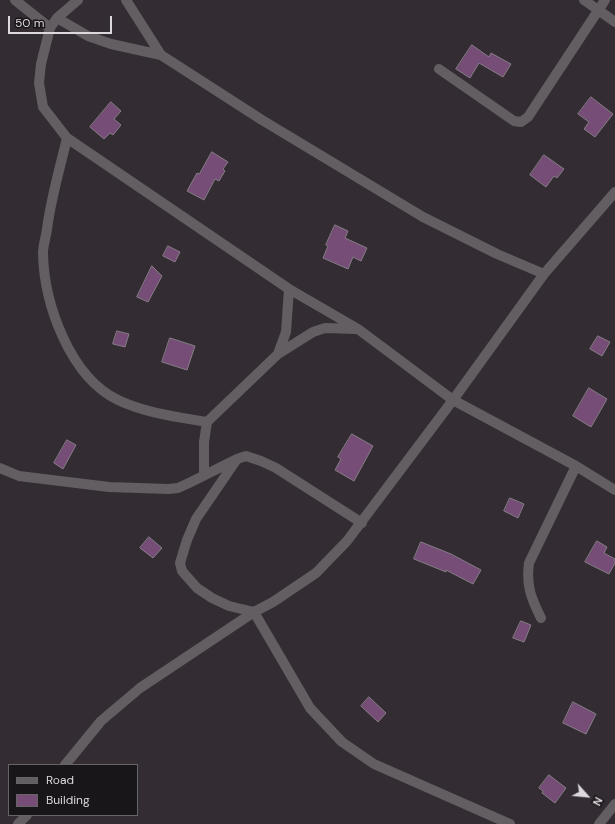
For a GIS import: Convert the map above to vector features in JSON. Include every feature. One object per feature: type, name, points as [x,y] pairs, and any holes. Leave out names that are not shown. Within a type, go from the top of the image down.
[{"type":"street","points":[[15,0],[50,28]]},
{"type":"street","points":[[78,0],[57,18],[50,28],[41,64],[39,83],[43,107],[67,138],[289,289],[358,330],[453,400],[576,466],[615,490]]},
{"type":"street","points":[[126,0],[161,55]]},
{"type":"street","points":[[584,0],[615,22]]},
{"type":"street","points":[[439,69],[514,121],[521,122],[528,117],[605,0]]},
{"type":"street","points":[[57,18],[88,36],[111,44],[161,55],[262,120],[423,217],[497,254],[544,274]]},
{"type":"street","points":[[67,138],[51,202],[43,252],[49,299],[63,338],[82,370],[101,390],[118,400],[150,411],[207,422]]},
{"type":"street","points":[[66,764],[101,721],[140,688],[254,612],[273,602],[316,573],[347,541],[453,400],[544,274],[615,192]]},
{"type":"street","points":[[278,354],[286,332],[289,289]]},
{"type":"street","points":[[204,475],[204,442],[207,422],[278,354],[313,332],[325,328],[358,330]]},
{"type":"street","points":[[0,468],[19,476],[109,487],[168,489],[178,488],[236,458],[246,456],[276,468],[362,523]]},
{"type":"street","points":[[236,458],[196,519],[187,540],[180,563],[182,571],[197,588],[212,598],[229,606],[254,612],[310,708],[342,742],[374,764],[510,824]]},
{"type":"street","points":[[541,618],[531,598],[527,577],[529,563],[576,466]]},
{"type":"street","points":[[599,824],[615,804]]},
{"type":"street","points":[[18,824],[26,816]]},
{"type":"building","points":[[472,45],[489,57],[491,53],[511,64],[503,77],[479,63],[470,78],[456,69]]},
{"type":"building","points":[[591,97],[613,114],[595,137],[584,129],[589,122],[578,114]]},
{"type":"building","points":[[111,102],[121,111],[114,119],[121,125],[113,135],[110,133],[104,139],[90,127]]},
{"type":"building","points":[[212,152],[228,162],[223,169],[225,171],[219,181],[215,179],[204,200],[187,191],[197,173],[199,174]]},
{"type":"building","points":[[544,155],[564,169],[557,178],[554,176],[546,187],[530,175]]},
{"type":"building","points":[[335,225],[348,231],[345,238],[367,248],[361,261],[353,257],[348,269],[323,258],[328,246],[326,245]]},
{"type":"building","points":[[168,246],[180,252],[175,262],[163,256]]},
{"type":"building","points":[[152,266],[162,276],[148,302],[137,297]]},
{"type":"building","points":[[117,331],[129,334],[125,347],[113,344]]},
{"type":"building","points":[[598,336],[610,342],[602,356],[590,349]]},
{"type":"building","points":[[170,338],[195,346],[187,370],[162,362]]},
{"type":"building","points":[[589,388],[607,399],[591,427],[573,416]]},
{"type":"building","points":[[352,434],[373,446],[354,481],[335,470],[341,459],[338,457]]},
{"type":"building","points":[[67,440],[76,445],[63,469],[54,463]]},
{"type":"building","points":[[510,498],[524,504],[518,518],[504,511]]},
{"type":"building","points":[[149,537],[162,548],[153,558],[140,548]]},
{"type":"building","points":[[597,541],[607,547],[604,553],[615,559],[615,563],[609,574],[585,562]]},
{"type":"building","points":[[421,542],[451,554],[481,570],[473,584],[446,570],[446,572],[414,559]]},
{"type":"building","points":[[521,621],[531,625],[524,642],[513,638]]},
{"type":"building","points":[[369,697],[386,713],[378,722],[361,706]]},
{"type":"building","points":[[573,702],[596,714],[586,734],[563,723]]},
{"type":"building","points":[[549,775],[566,788],[555,803],[542,793],[543,791],[539,788]]}]
